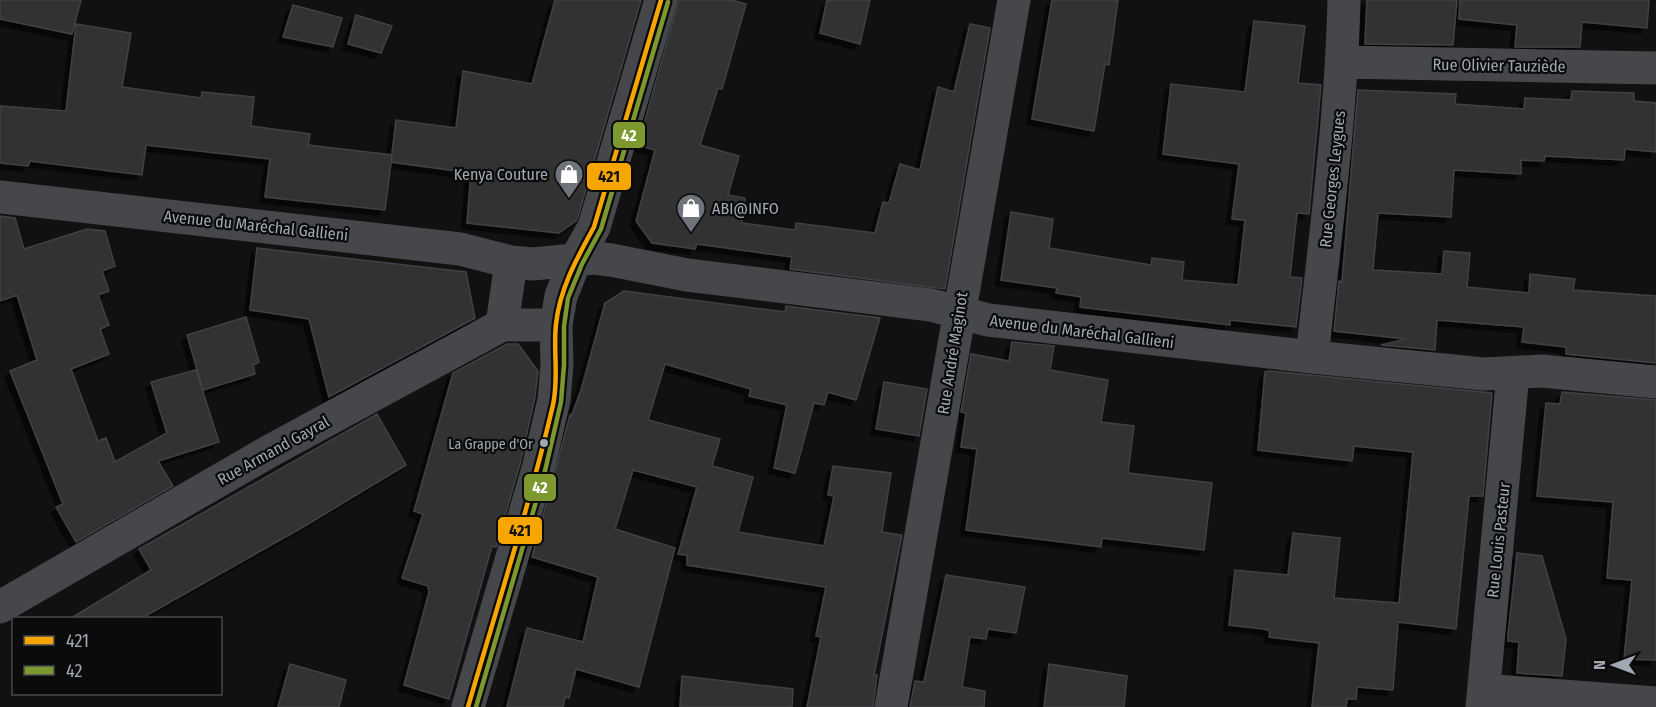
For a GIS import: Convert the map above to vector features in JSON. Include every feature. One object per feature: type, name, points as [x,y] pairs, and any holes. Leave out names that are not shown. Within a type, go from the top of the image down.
[{"type":"street","points":[[468,707],[538,469],[554,400],[557,365],[556,326],[561,296],[575,261],[594,226],[661,0]]},
{"type":"street","name":"Rue André Maginot","points":[[891,707],[1014,0]]},
{"type":"street","name":"Rue Georges Leygues","points":[[1312,357],[1334,168],[1343,62],[1344,0]]},
{"type":"street","name":"Rue Olivier Tauziède","points":[[1343,62],[1656,68]]},
{"type":"street","name":"Avenue du Maréchal Gallieni","points":[[0,196],[460,249],[511,262],[533,264],[611,260],[687,275],[931,305],[988,320],[1312,357],[1484,374],[1542,371],[1656,382]]},
{"type":"street","points":[[502,325],[511,262]]},
{"type":"street","name":"Rue Armand Gayral","points":[[0,607],[268,452],[502,325],[556,326]]},
{"type":"street","name":"Rue Louis Pasteur","points":[[1483,699],[1513,373]]},
{"type":"street","points":[[1483,699],[1656,703]]},
{"type":"building","points":[[0,0],[81,0],[72,34],[0,19]]},
{"type":"building","points":[[555,0],[641,0],[577,220],[559,233],[467,223],[471,173],[391,162],[396,120],[456,128],[463,71],[532,84]]},
{"type":"building","points":[[679,0],[732,0],[746,4],[722,89],[718,88],[700,145],[739,156],[728,195],[745,198],[742,223],[795,230],[796,223],[875,233],[883,202],[889,203],[900,164],[920,170],[938,87],[954,92],[970,24],[990,28],[945,289],[790,269],[792,257],[697,244],[695,249],[652,243],[636,221],[655,150],[638,145]]},
{"type":"building","points":[[827,0],[870,0],[860,44],[820,33]]},
{"type":"building","points":[[1052,0],[1118,0],[1109,65],[1105,64],[1094,131],[1032,119]]},
{"type":"building","points":[[1367,0],[1457,0],[1453,45],[1365,44]]},
{"type":"building","points":[[1460,0],[1649,0],[1647,28],[1582,22],[1580,47],[1515,47],[1517,25],[1459,19]]},
{"type":"building","points":[[293,5],[342,18],[333,47],[283,37]]},
{"type":"building","points":[[356,15],[392,26],[381,53],[348,44]]},
{"type":"building","points":[[1254,21],[1305,26],[1298,83],[1321,85],[1309,214],[1297,213],[1290,277],[1302,278],[1296,327],[1230,320],[1230,325],[1080,307],[1081,297],[1056,293],[1057,288],[1001,280],[1011,212],[1053,219],[1049,248],[1151,265],[1152,258],[1184,262],[1182,280],[1238,285],[1245,220],[1232,219],[1239,164],[1163,154],[1171,84],[1245,92]]},
{"type":"building","points":[[76,24],[131,33],[122,87],[201,98],[202,92],[254,97],[251,126],[310,134],[308,145],[392,155],[385,210],[265,197],[270,159],[146,145],[142,175],[30,161],[28,166],[0,163],[0,106],[66,111]]},
{"type":"building","points":[[1358,90],[1456,94],[1455,104],[1524,109],[1525,98],[1571,100],[1572,91],[1634,93],[1634,101],[1656,103],[1656,152],[1625,149],[1624,160],[1545,156],[1544,161],[1521,160],[1521,174],[1454,170],[1451,217],[1378,213],[1373,270],[1442,274],[1444,251],[1470,253],[1467,287],[1529,293],[1530,274],[1575,279],[1573,290],[1656,296],[1656,363],[1566,354],[1566,347],[1522,342],[1524,327],[1437,320],[1435,350],[1381,345],[1406,339],[1334,331],[1339,281],[1342,282]]},
{"type":"building","points":[[0,216],[15,218],[24,249],[87,229],[105,231],[115,266],[102,271],[109,291],[98,295],[109,325],[100,329],[109,354],[71,369],[98,441],[106,438],[115,462],[167,433],[151,382],[196,370],[219,442],[158,461],[173,486],[76,542],[56,507],[63,504],[10,371],[37,360],[17,295],[0,301]]},
{"type":"building","points":[[257,248],[466,272],[475,318],[329,397],[309,319],[250,310]]},
{"type":"building","points":[[624,291],[785,312],[786,306],[880,318],[856,400],[828,392],[824,405],[814,403],[795,473],[774,468],[787,405],[749,396],[751,389],[665,364],[648,420],[720,439],[712,466],[753,477],[738,532],[824,546],[834,496],[828,495],[833,466],[891,473],[882,532],[902,535],[874,675],[877,675],[873,707],[807,707],[821,637],[816,636],[826,587],[687,565],[687,555],[678,554],[697,487],[633,470],[615,529],[675,548],[639,687],[576,669],[569,698],[565,697],[563,707],[507,707],[527,628],[583,642],[598,577],[532,557],[570,415],[571,417],[581,390],[605,303]]},
{"type":"building","points":[[246,317],[259,362],[253,365],[255,374],[203,390],[187,335]]},
{"type":"building","points":[[1012,342],[1054,346],[1050,370],[1108,380],[1101,422],[1134,426],[1128,473],[1212,483],[1204,550],[1102,538],[1101,547],[966,530],[977,449],[961,447],[966,413],[961,412],[971,354],[1009,361]]},
{"type":"building","points":[[507,344],[518,344],[538,371],[535,397],[520,464],[496,547],[492,546],[449,699],[404,685],[429,592],[428,586],[402,578],[423,514],[414,511],[453,373]]},
{"type":"building","points":[[1265,372],[1492,393],[1483,496],[1469,496],[1456,629],[1398,622],[1393,690],[1357,687],[1356,699],[1347,699],[1346,707],[1312,707],[1319,643],[1269,637],[1270,631],[1264,629],[1229,625],[1235,570],[1288,575],[1293,533],[1340,538],[1334,598],[1399,603],[1413,452],[1354,446],[1352,461],[1258,450]]},
{"type":"building","points":[[884,382],[927,389],[919,436],[876,429]]},
{"type":"building","points":[[1562,392],[1656,400],[1656,660],[1624,659],[1632,580],[1607,578],[1613,502],[1537,496],[1546,403],[1560,404]]},
{"type":"building","points":[[377,414],[406,465],[303,527],[144,617],[73,617],[151,570],[139,549]]},
{"type":"building","points":[[1517,553],[1542,556],[1566,639],[1562,676],[1517,673],[1519,642],[1508,641],[1508,635]]},
{"type":"building","points":[[946,575],[1025,587],[1016,633],[988,629],[986,639],[970,637],[962,687],[985,691],[984,707],[910,707],[915,681],[924,682]]},
{"type":"building","points":[[290,664],[346,680],[339,707],[278,707]]},
{"type":"building","points":[[1049,664],[1127,676],[1124,707],[1044,707]]},
{"type":"building","points":[[682,676],[793,689],[792,707],[680,707]]},
{"type":"transit line","name":"421","points":[[468,707],[523,519],[553,405],[556,385],[556,324],[561,298],[594,227],[661,0]]},
{"type":"transit line","name":"42","points":[[476,707],[545,471],[561,402],[564,326],[568,298],[582,264],[601,229],[668,2]]},
{"type":"place","name":"Kenya Couture","points":[[569,200]]},
{"type":"place","name":"ABI@INFO","points":[[691,234]]},
{"type":"place","name":"La Grappe d'Or","points":[[544,443]]}]
